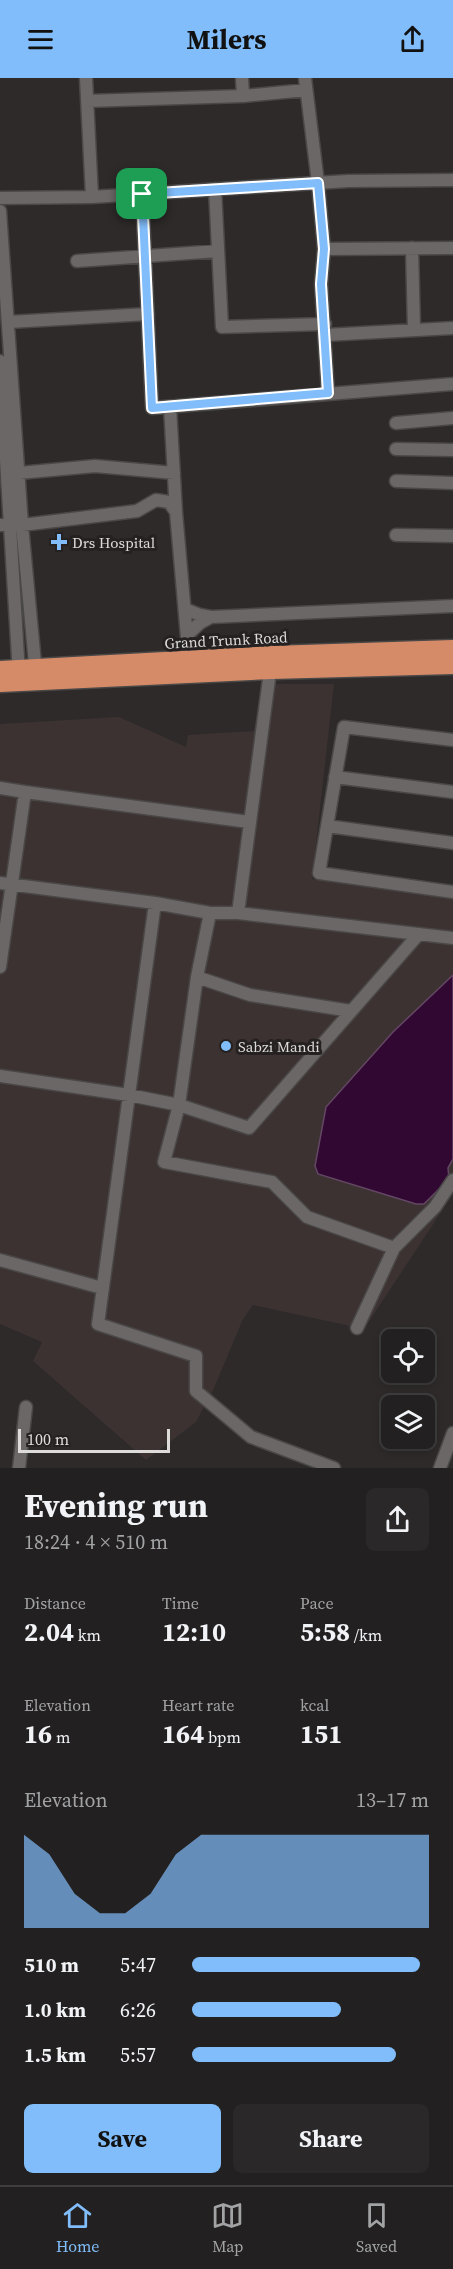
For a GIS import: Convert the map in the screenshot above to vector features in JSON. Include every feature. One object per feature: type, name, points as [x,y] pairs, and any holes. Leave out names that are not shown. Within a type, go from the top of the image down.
[{"type":"highway","name":"Grand Trunk Road","points":[[14,674],[272,663],[453,649]]},
{"type":"highway","name":"Grand Trunk Road","points":[[14,674],[189,660],[453,665]]},
{"type":"street","points":[[86,78],[92,197]]},
{"type":"street","points":[[242,78],[243,96]]},
{"type":"street","points":[[87,101],[243,96],[305,84],[324,249],[321,284],[328,393]]},
{"type":"street","points":[[0,198],[92,197],[318,183],[453,180]]},
{"type":"street","points":[[215,189],[222,327],[385,333],[414,329],[453,328]]},
{"type":"street","points":[[142,194],[152,408],[453,384]]},
{"type":"street","points":[[0,211],[3,304],[9,322],[5,525],[14,674]]},
{"type":"street","points":[[412,248],[414,329]]},
{"type":"street","points":[[324,249],[453,248]]},
{"type":"street","points":[[77,261],[145,258],[218,251]]},
{"type":"street","points":[[9,322],[148,314]]},
{"type":"street","points":[[0,361],[19,473],[22,525],[14,674]]},
{"type":"street","points":[[170,407],[176,512],[189,660]]},
{"type":"street","points":[[396,423],[453,418]]},
{"type":"street","points":[[396,449],[453,450]]},
{"type":"street","points":[[19,473],[94,466],[174,473]]},
{"type":"street","points":[[396,482],[453,483]]},
{"type":"street","points":[[5,525],[137,512],[156,500],[169,502],[176,512]]},
{"type":"street","points":[[396,535],[453,536]]},
{"type":"street","points":[[185,609],[211,617],[453,606]]},
{"type":"street","points":[[187,635],[211,617]]},
{"type":"street","points":[[238,913],[272,663]]},
{"type":"street","points":[[453,740],[344,727],[319,873],[453,892]]},
{"type":"street","points":[[335,777],[453,792]]},
{"type":"street","points":[[0,788],[249,822]]},
{"type":"street","points":[[0,967],[5,884],[25,792]]},
{"type":"street","points":[[327,826],[453,843]]},
{"type":"street","points":[[5,884],[155,903],[210,913],[238,913],[453,938]]},
{"type":"street","points":[[155,903],[98,1324],[196,1356],[196,1391],[251,1437],[334,1468]]},
{"type":"street","points":[[210,913],[197,977],[178,1105],[164,1162],[272,1182],[307,1217],[394,1248]]},
{"type":"street","points":[[0,1076],[129,1095],[178,1105],[249,1128],[418,935]]},
{"type":"street","points":[[197,977],[250,995],[351,1011]]},
{"type":"street","points":[[357,1328],[394,1248],[435,1207],[453,1180]]},
{"type":"street","points":[[0,1260],[102,1288]]},
{"type":"street","points":[[19,1468],[26,1407]]},
{"type":"street","points":[[440,1468],[453,1433]]},
{"type":"shaded area","name":"Sabzi Mandi","points":[[261,684],[334,684],[312,879],[453,899],[453,1194],[364,1329],[253,1305],[243,1319],[214,1388],[196,1422],[146,1460],[33,1361],[42,1342],[0,1324],[0,724],[119,717],[186,747],[188,735],[254,731]]},
{"type":"shaded area","points":[[453,975],[453,1159],[448,1168],[449,1179],[424,1204],[416,1204],[318,1174],[315,1166],[326,1107],[393,1032]]},
{"type":"place","name":"Drs Hospital","points":[[59,542]]},
{"type":"place","name":"Sabzi Mandi","points":[[226,1046]]},
{"type":"route","points":[[318,183],[324,249],[321,284],[328,393],[152,408],[142,194],[318,183]]}]
